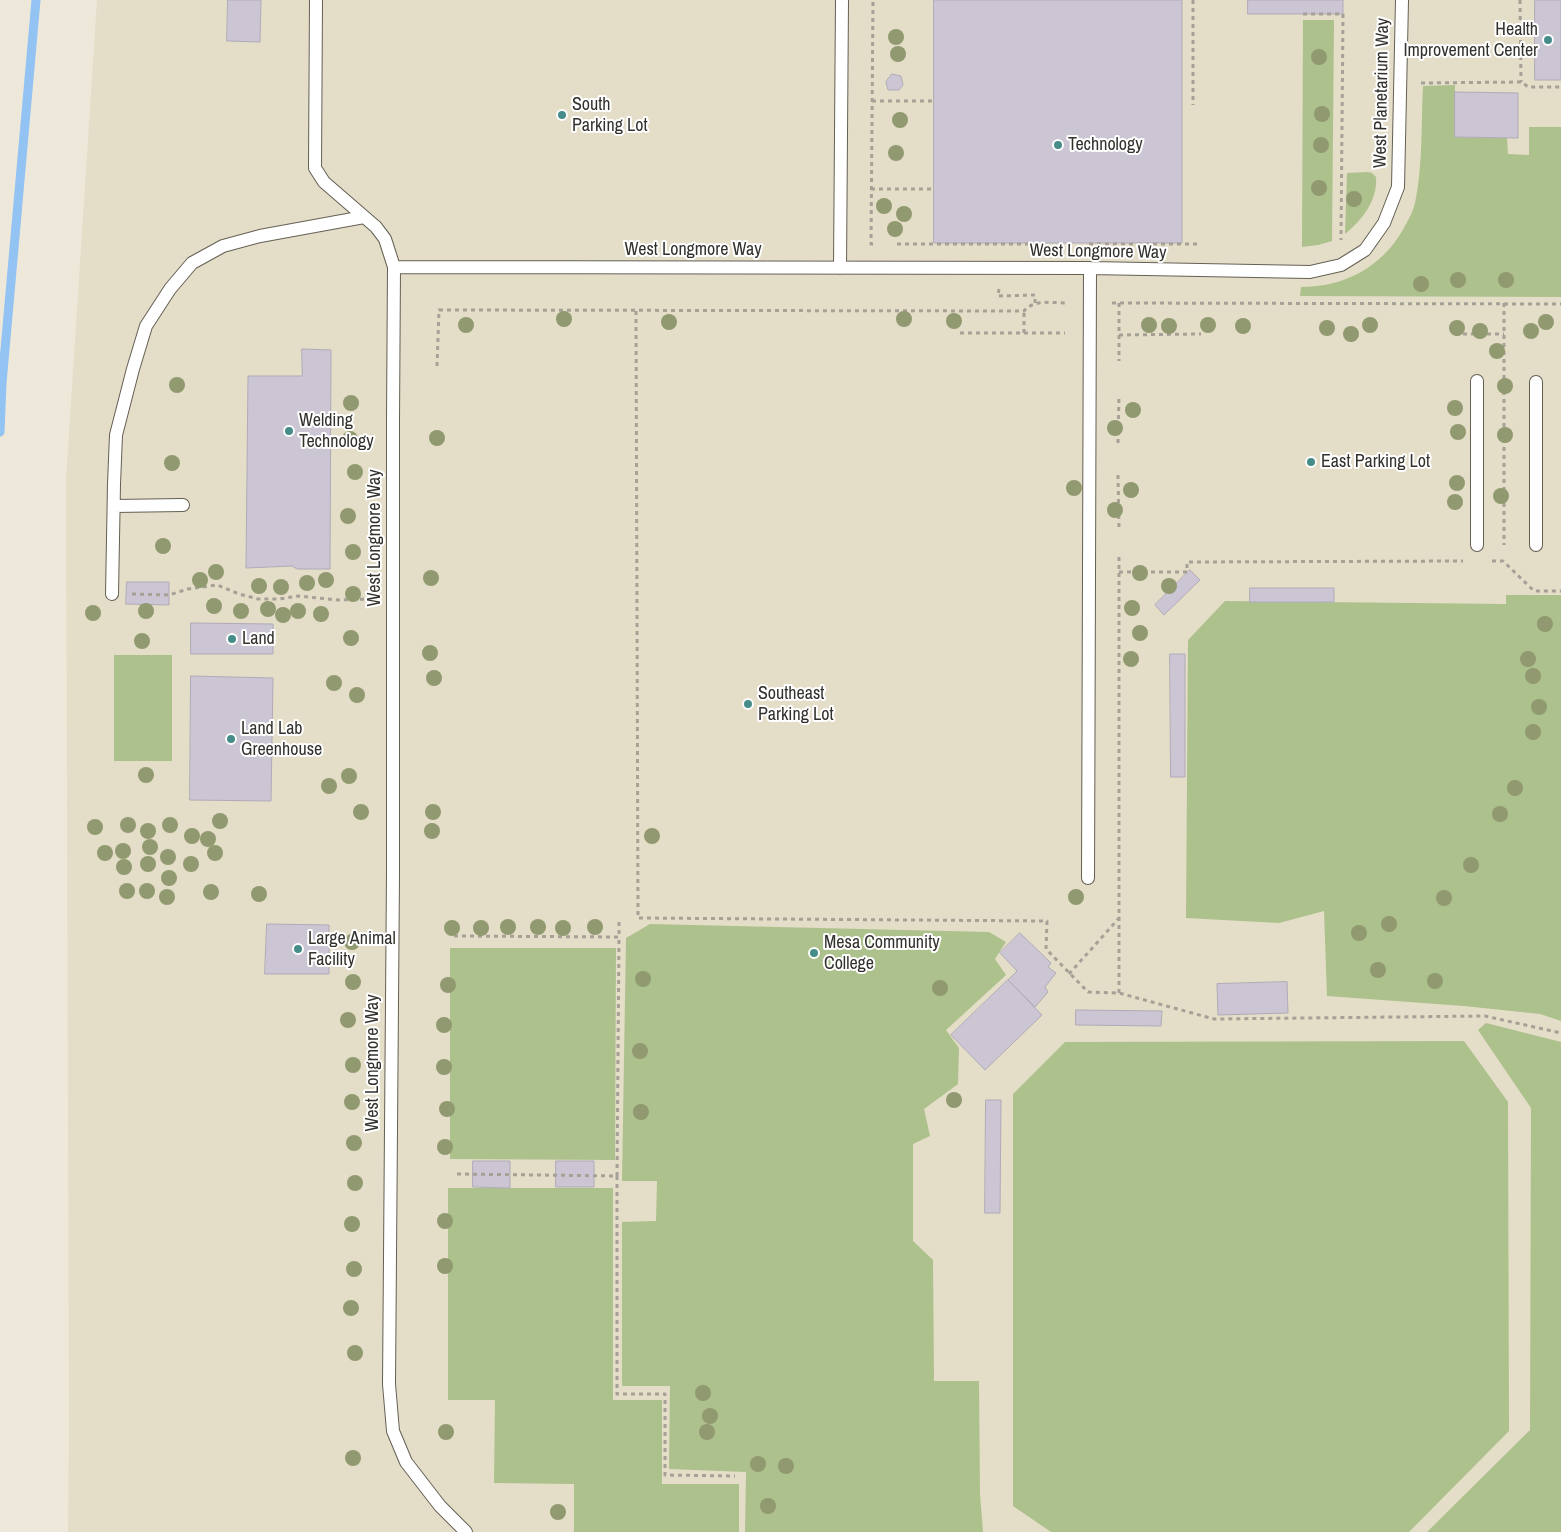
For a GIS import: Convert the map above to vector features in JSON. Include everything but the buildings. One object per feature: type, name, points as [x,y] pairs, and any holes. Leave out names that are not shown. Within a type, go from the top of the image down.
[{"type":"lane","points":[[316,0],[315,168],[324,182],[376,227],[385,239],[394,267]]},
{"type":"lane","points":[[840,268],[842,0]]},
{"type":"lane","name":"West Planetarium Way","points":[[1398,187],[1402,0]]},
{"type":"lane","name":"West Longmore Way","points":[[466,1532],[440,1506],[406,1462],[393,1431],[389,1384],[393,874],[394,267],[1090,268],[1310,272],[1341,265],[1365,250],[1384,223],[1398,187]]},
{"type":"lane","points":[[112,594],[116,435],[146,326],[170,289],[192,263],[223,246],[260,236],[364,217]]},
{"type":"lane","points":[[1088,878],[1090,268]]},
{"type":"lane","points":[[1477,381],[1477,545]]},
{"type":"lane","points":[[1536,382],[1536,545]]},
{"type":"lane","points":[[114,506],[183,505]]},
{"type":"path","points":[[873,0],[871,244],[880,244]]},
{"type":"path","points":[[1193,0],[1193,105]]},
{"type":"path","points":[[1520,0],[1521,82]]},
{"type":"path","points":[[1302,14],[1343,14],[1341,265]]},
{"type":"path","points":[[1400,83],[1521,82],[1528,87],[1561,87]]},
{"type":"path","points":[[872,101],[934,101]]},
{"type":"path","points":[[871,189],[934,189]]},
{"type":"path","points":[[889,244],[1036,244]]},
{"type":"path","points":[[1085,244],[1201,244]]},
{"type":"path","points":[[1008,288],[999,288],[998,296],[1035,295],[1035,303]]},
{"type":"path","points":[[1024,333],[1024,311],[1029,305],[1035,303],[1068,303]]},
{"type":"path","points":[[1119,362],[1119,303],[1561,304]]},
{"type":"path","points":[[1504,303],[1504,545]]},
{"type":"path","points":[[437,366],[439,310],[1024,311]]},
{"type":"path","points":[[636,311],[638,918],[1046,921],[1046,949],[1088,992],[1119,993],[1214,1019],[1485,1016],[1561,1033]]},
{"type":"path","points":[[960,333],[1065,333]]},
{"type":"path","points":[[1119,335],[1200,334]]},
{"type":"path","points":[[1456,334],[1504,334]]},
{"type":"path","points":[[1118,443],[1119,395]]},
{"type":"path","points":[[1118,475],[1119,527]]},
{"type":"path","points":[[1119,557],[1119,993]]},
{"type":"path","points":[[1119,572],[1187,572],[1187,562],[1464,561]]},
{"type":"path","points":[[1484,561],[1504,561],[1534,591],[1561,591]]},
{"type":"path","points":[[112,594],[169,595],[188,589],[217,585],[258,600],[279,600],[298,596],[338,600],[360,599]]},
{"type":"path","points":[[1069,974],[1120,917]]},
{"type":"path","points":[[619,918],[617,1394],[665,1394],[665,1475],[735,1476]]},
{"type":"path","points":[[454,936],[619,937]]},
{"type":"path","points":[[457,1174],[617,1176]]},
{"type":"shaded area","name":"Mesa Community College","points":[[97,0],[1561,0],[1561,1532],[68,1532],[66,480]]},
{"type":"green space","points":[[1303,20],[1334,20],[1332,241],[1302,247]]},
{"type":"green space","points":[[1455,85],[1455,137],[1507,138],[1508,154],[1529,155],[1529,127],[1561,127],[1561,297],[1300,296],[1301,287],[1333,283],[1361,272],[1385,254],[1395,242],[1412,213],[1418,189],[1421,160],[1423,86]]},
{"type":"green space","points":[[1368,172],[1376,177],[1372,201],[1363,216],[1345,234],[1347,173]]},
{"type":"green space","points":[[1506,595],[1561,595],[1561,1021],[1540,1014],[1464,1006],[1327,996],[1324,911],[1279,923],[1186,918],[1188,640],[1225,601],[1506,604]]},
{"type":"green space","points":[[114,655],[172,655],[172,761],[114,761]]},
{"type":"green space","points":[[650,924],[989,932],[1006,942],[995,959],[1006,975],[946,1030],[959,1048],[958,1084],[924,1109],[930,1136],[913,1144],[913,1241],[933,1260],[934,1381],[979,1381],[980,1494],[983,1532],[745,1532],[746,1472],[669,1469],[670,1386],[622,1386],[622,1222],[656,1221],[657,1181],[622,1181],[626,938]]},
{"type":"green space","points":[[450,948],[616,948],[615,1160],[450,1159]]},
{"type":"green space","points":[[1486,1023],[1561,1042],[1561,1532],[1427,1532],[1530,1430],[1531,1108],[1478,1030]]},
{"type":"green space","points":[[1464,1041],[1508,1102],[1509,1431],[1409,1532],[1051,1532],[1013,1506],[1013,1094],[1065,1042]]},
{"type":"green space","points":[[448,1188],[613,1188],[613,1400],[662,1400],[662,1484],[739,1484],[739,1532],[574,1532],[574,1484],[494,1483],[495,1400],[448,1400]]},
{"type":"waterway","points":[[0,432],[2,383],[36,0]]},
{"type":"place","name":"Health Improvement Center","points":[[1548,40]]},
{"type":"place","name":"South Parking Lot","points":[[562,115]]},
{"type":"place","name":"Technology","points":[[1058,145]]},
{"type":"place","name":"Welding Technology","points":[[289,431]]},
{"type":"place","name":"East Parking Lot","points":[[1311,462]]},
{"type":"place","name":"Land","points":[[232,639]]},
{"type":"place","name":"Southeast Parking Lot","points":[[748,704]]},
{"type":"place","name":"Land Lab Greenhouse","points":[[231,739]]},
{"type":"place","name":"Large Animal Facility","points":[[298,949]]},
{"type":"place","name":"Mesa Community College","points":[[814,953]]}]
